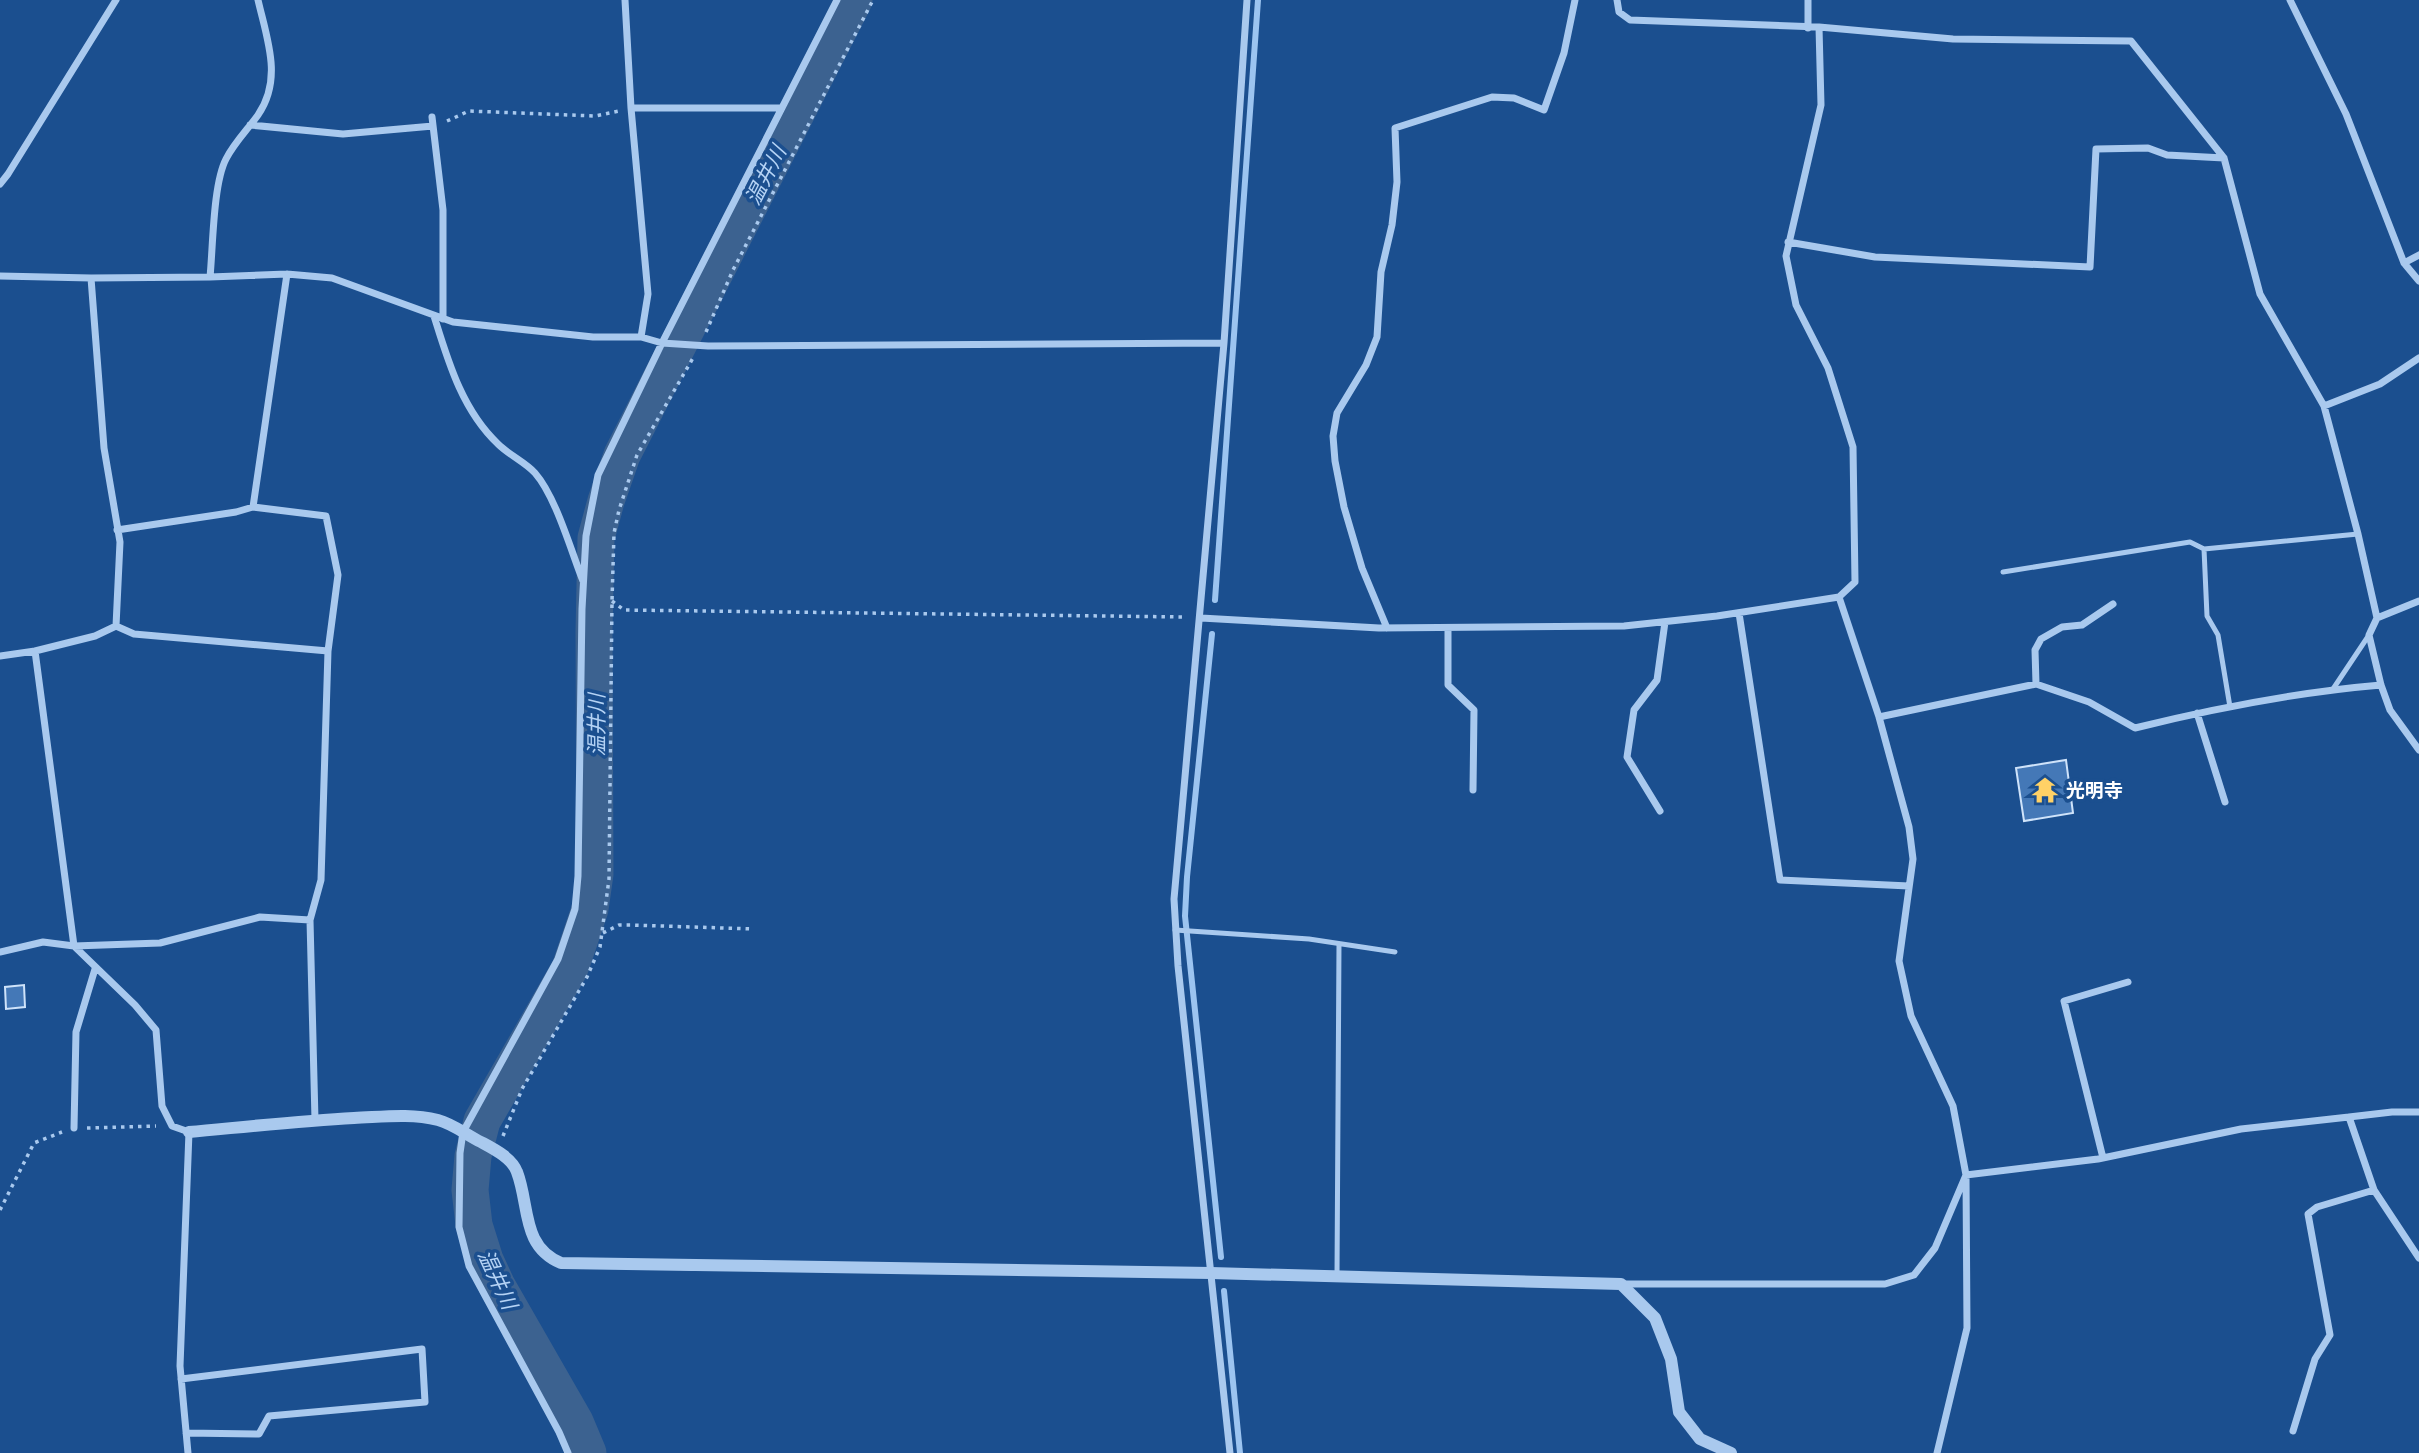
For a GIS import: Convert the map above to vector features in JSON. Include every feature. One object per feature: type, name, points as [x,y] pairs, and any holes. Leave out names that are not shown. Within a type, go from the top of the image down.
[{"type":"street","points":[[0,184],[116,0]]},
{"type":"street","points":[[210,277],[219,179],[226,159],[270,92],[273,62],[258,0]]},
{"type":"street","points":[[625,0],[631,108],[649,294],[640,337]]},
{"type":"street","points":[[568,1453],[469,1266],[459,1227],[460,1153],[558,959],[575,909],[586,536],[598,475],[780,108],[837,0]]},
{"type":"street","points":[[1230,1453],[1175,930],[1174,899],[1224,344],[1247,0]]},
{"type":"street","points":[[1387,628],[1362,568],[1344,507],[1333,436],[1337,413],[1366,365],[1377,337],[1381,272],[1392,225],[1397,181],[1395,128],[1492,96],[1514,98],[1544,110],[1564,53],[1575,0]]},
{"type":"street","points":[[1617,0],[1619,12],[1630,20],[1819,27],[1953,39],[2131,41],[2224,158],[2260,294],[2324,406],[2377,618],[2369,635],[2381,685],[2390,710],[2419,750]]},
{"type":"street","points":[[1808,0],[1808,28]]},
{"type":"street","points":[[2290,0],[2346,114],[2404,263],[2419,281]]},
{"type":"street","points":[[1201,618],[1387,628],[1625,626],[1739,613],[1839,597],[1855,582],[1853,447],[1828,369],[1796,304],[1786,256],[1821,105],[1819,27]]},
{"type":"street","points":[[631,108],[780,108]]},
{"type":"street","points":[[250,125],[343,134],[433,122],[445,251],[438,317],[451,370],[472,412],[497,443],[535,473],[550,496],[584,583]]},
{"type":"street","points":[[1788,242],[1875,257],[2090,267],[2096,149],[2148,148],[2168,155],[2224,158]]},
{"type":"street","points":[[2404,263],[2419,255]]},
{"type":"street","points":[[0,276],[91,278],[287,274],[332,278],[453,322],[593,337],[640,337],[665,343],[696,345],[1224,344]]},
{"type":"street","points":[[253,507],[287,274]]},
{"type":"street","points":[[91,278],[104,447],[120,542],[116,626]]},
{"type":"street","points":[[2324,406],[2380,384],[2419,358]]},
{"type":"street","points":[[117,530],[253,507],[326,516],[338,575],[328,651],[321,880],[310,920],[315,1120]]},
{"type":"street","points":[[1839,597],[1880,717],[1909,827],[1913,859],[1899,961],[1911,1016],[1953,1106],[1966,1175],[1966,1328],[1937,1453]]},
{"type":"street","points":[[2377,618],[2419,601]]},
{"type":"street","points":[[2036,684],[2035,650],[2041,639],[2062,627],[2082,625],[2113,604]]},
{"type":"street","points":[[1739,613],[1780,880],[1909,886]]},
{"type":"street","points":[[1660,811],[1627,757],[1634,710],[1657,680],[1665,622]]},
{"type":"street","points":[[0,656],[35,651],[95,636],[116,626],[134,634],[328,651]]},
{"type":"street","points":[[1448,628],[1448,685],[1474,710],[1473,790]]},
{"type":"street","points":[[35,651],[74,946],[135,1005],[156,1030],[162,1106],[172,1126],[189,1132],[315,1120],[414,1115],[442,1121],[510,1161],[517,1170],[530,1231],[548,1258],[561,1263],[1211,1273],[1620,1284],[1885,1284],[1914,1275],[1935,1248],[1966,1175]]},
{"type":"street","points":[[1880,717],[2036,684],[2089,702],[2135,728],[2230,707],[2333,689],[2381,685]]},
{"type":"street","points":[[2197,713],[2225,802]]},
{"type":"street","points":[[0,951],[43,942],[74,946],[160,943],[260,917],[310,920]]},
{"type":"street","points":[[74,1128],[76,1032],[95,968]]},
{"type":"street","points":[[2103,1158],[2064,1002],[2128,982]]},
{"type":"street","points":[[1966,1175],[2103,1158],[2241,1129],[2392,1112],[2419,1112]]},
{"type":"street","points":[[2349,1117],[2374,1190],[2419,1258]]},
{"type":"street","points":[[188,1453],[181,1379],[189,1132]]},
{"type":"street","points":[[2293,1431],[2315,1359],[2330,1335],[2308,1214],[2317,1207],[2374,1190]]},
{"type":"street","points":[[1620,1284],[1655,1318],[1671,1359],[1679,1412],[1700,1439],[1731,1453]]},
{"type":"street","points":[[181,1379],[422,1349],[425,1402],[269,1416],[259,1434],[186,1433]]},
{"type":"lane","points":[[2003,572],[2190,542],[2204,549],[2358,534]]},
{"type":"lane","points":[[2204,549],[2207,616],[2218,635],[2230,707]]},
{"type":"lane","points":[[2333,689],[2369,635]]},
{"type":"lane","points":[[1175,930],[1309,939],[1395,952]]},
{"type":"lane","points":[[1337,1276],[1339,944]]},
{"type":"path","points":[[495,1150],[522,1089],[594,963],[603,933],[609,879],[614,533],[634,467],[873,0]]},
{"type":"path","points":[[433,122],[469,111],[595,116],[631,108]]},
{"type":"path","points":[[612,601],[624,610],[1201,618]]},
{"type":"path","points":[[603,933],[619,925],[754,929]]},
{"type":"path","points":[[0,1210],[34,1143],[74,1128],[172,1126]]},
{"type":"building","name":"光明寺","points":[[2066,760],[2073,813],[2024,821],[2016,768]]},
{"type":"building","points":[[24,985],[25,1007],[6,1009],[5,987]]},
{"type":"waterway","name":"温井川","points":[[588,1453],[575,1422],[497,1286],[485,1260],[474,1225],[470,1190],[473,1156],[482,1121],[570,968],[590,909],[595,874],[596,538],[606,501],[622,455],[854,0]]},
{"type":"waterway","points":[[1215,600],[1258,0]]},
{"type":"waterway","points":[[1212,634],[1185,916],[1221,1257]]},
{"type":"waterway","points":[[1224,1291],[1240,1453]]},
{"type":"place","name":"光明寺","points":[[2045,790]]}]
